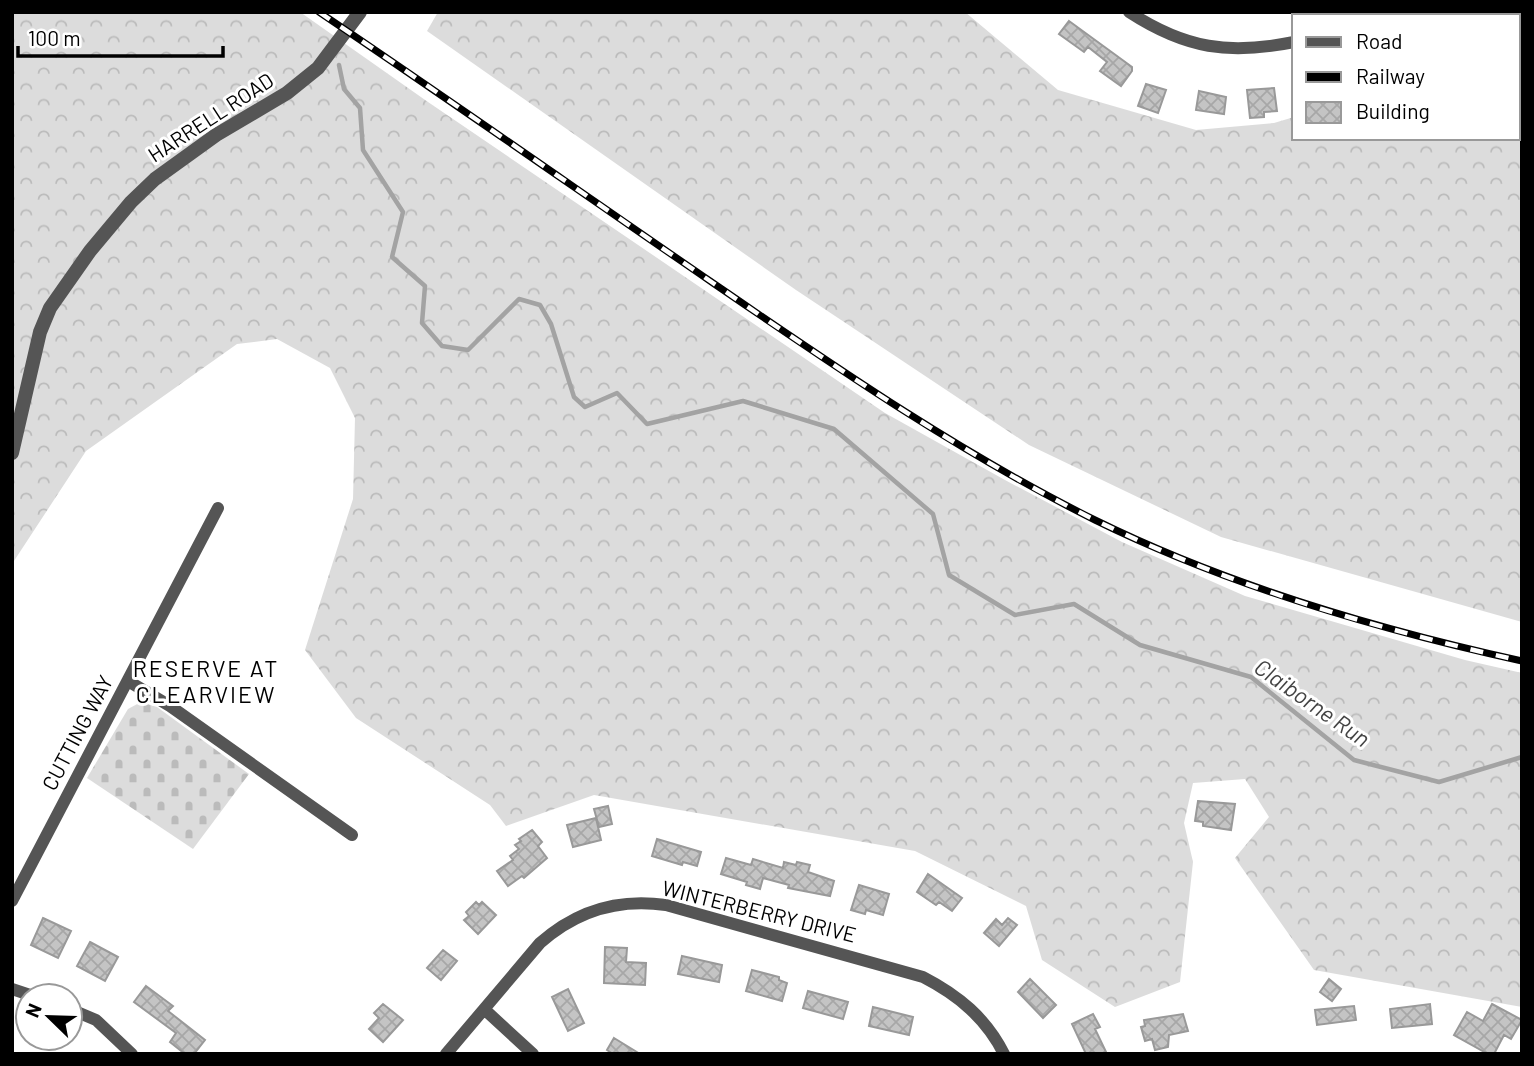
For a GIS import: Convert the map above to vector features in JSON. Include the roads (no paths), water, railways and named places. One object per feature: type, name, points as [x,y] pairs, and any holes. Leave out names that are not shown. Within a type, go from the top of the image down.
[{"type":"street","name":"HARRELL ROAD","points":[[12,453],[40,332],[50,308],[90,251],[131,202],[155,179],[216,135],[287,93],[318,68],[360,13]]},
{"type":"street","points":[[1130,13],[1178,38],[1213,48],[1243,49],[1292,42]]},
{"type":"street","name":"CUTTING WAY","points":[[12,901],[218,508]]},
{"type":"street","points":[[128,681],[170,706],[352,835]]},
{"type":"street","name":"WINTERBERRY DRIVE","points":[[446,1054],[540,943],[571,920],[611,905],[654,903],[923,977],[947,989],[978,1015],[1004,1054]]},
{"type":"street","points":[[484,1009],[533,1054]]},
{"type":"street","points":[[84,1015],[96,1020],[132,1054]]},
{"type":"waterway","name":"Claiborne Run","points":[[339,65],[344,89],[360,108],[363,150],[403,212],[392,257],[425,286],[422,323],[442,346],[468,350],[519,299],[540,305],[551,324],[574,397],[585,407],[617,393],[647,424],[743,401],[834,429],[933,514],[949,575],[1015,615],[1074,604],[1140,645],[1251,677],[1354,760],[1439,782],[1522,757]]},
{"type":"railway","points":[[319,12],[853,378],[948,438],[1045,494],[1146,544],[1250,585],[1358,620],[1522,661]]},
{"type":"district","name":"RESERVE AT CLEARVIEW","points":[[206,682]]}]
